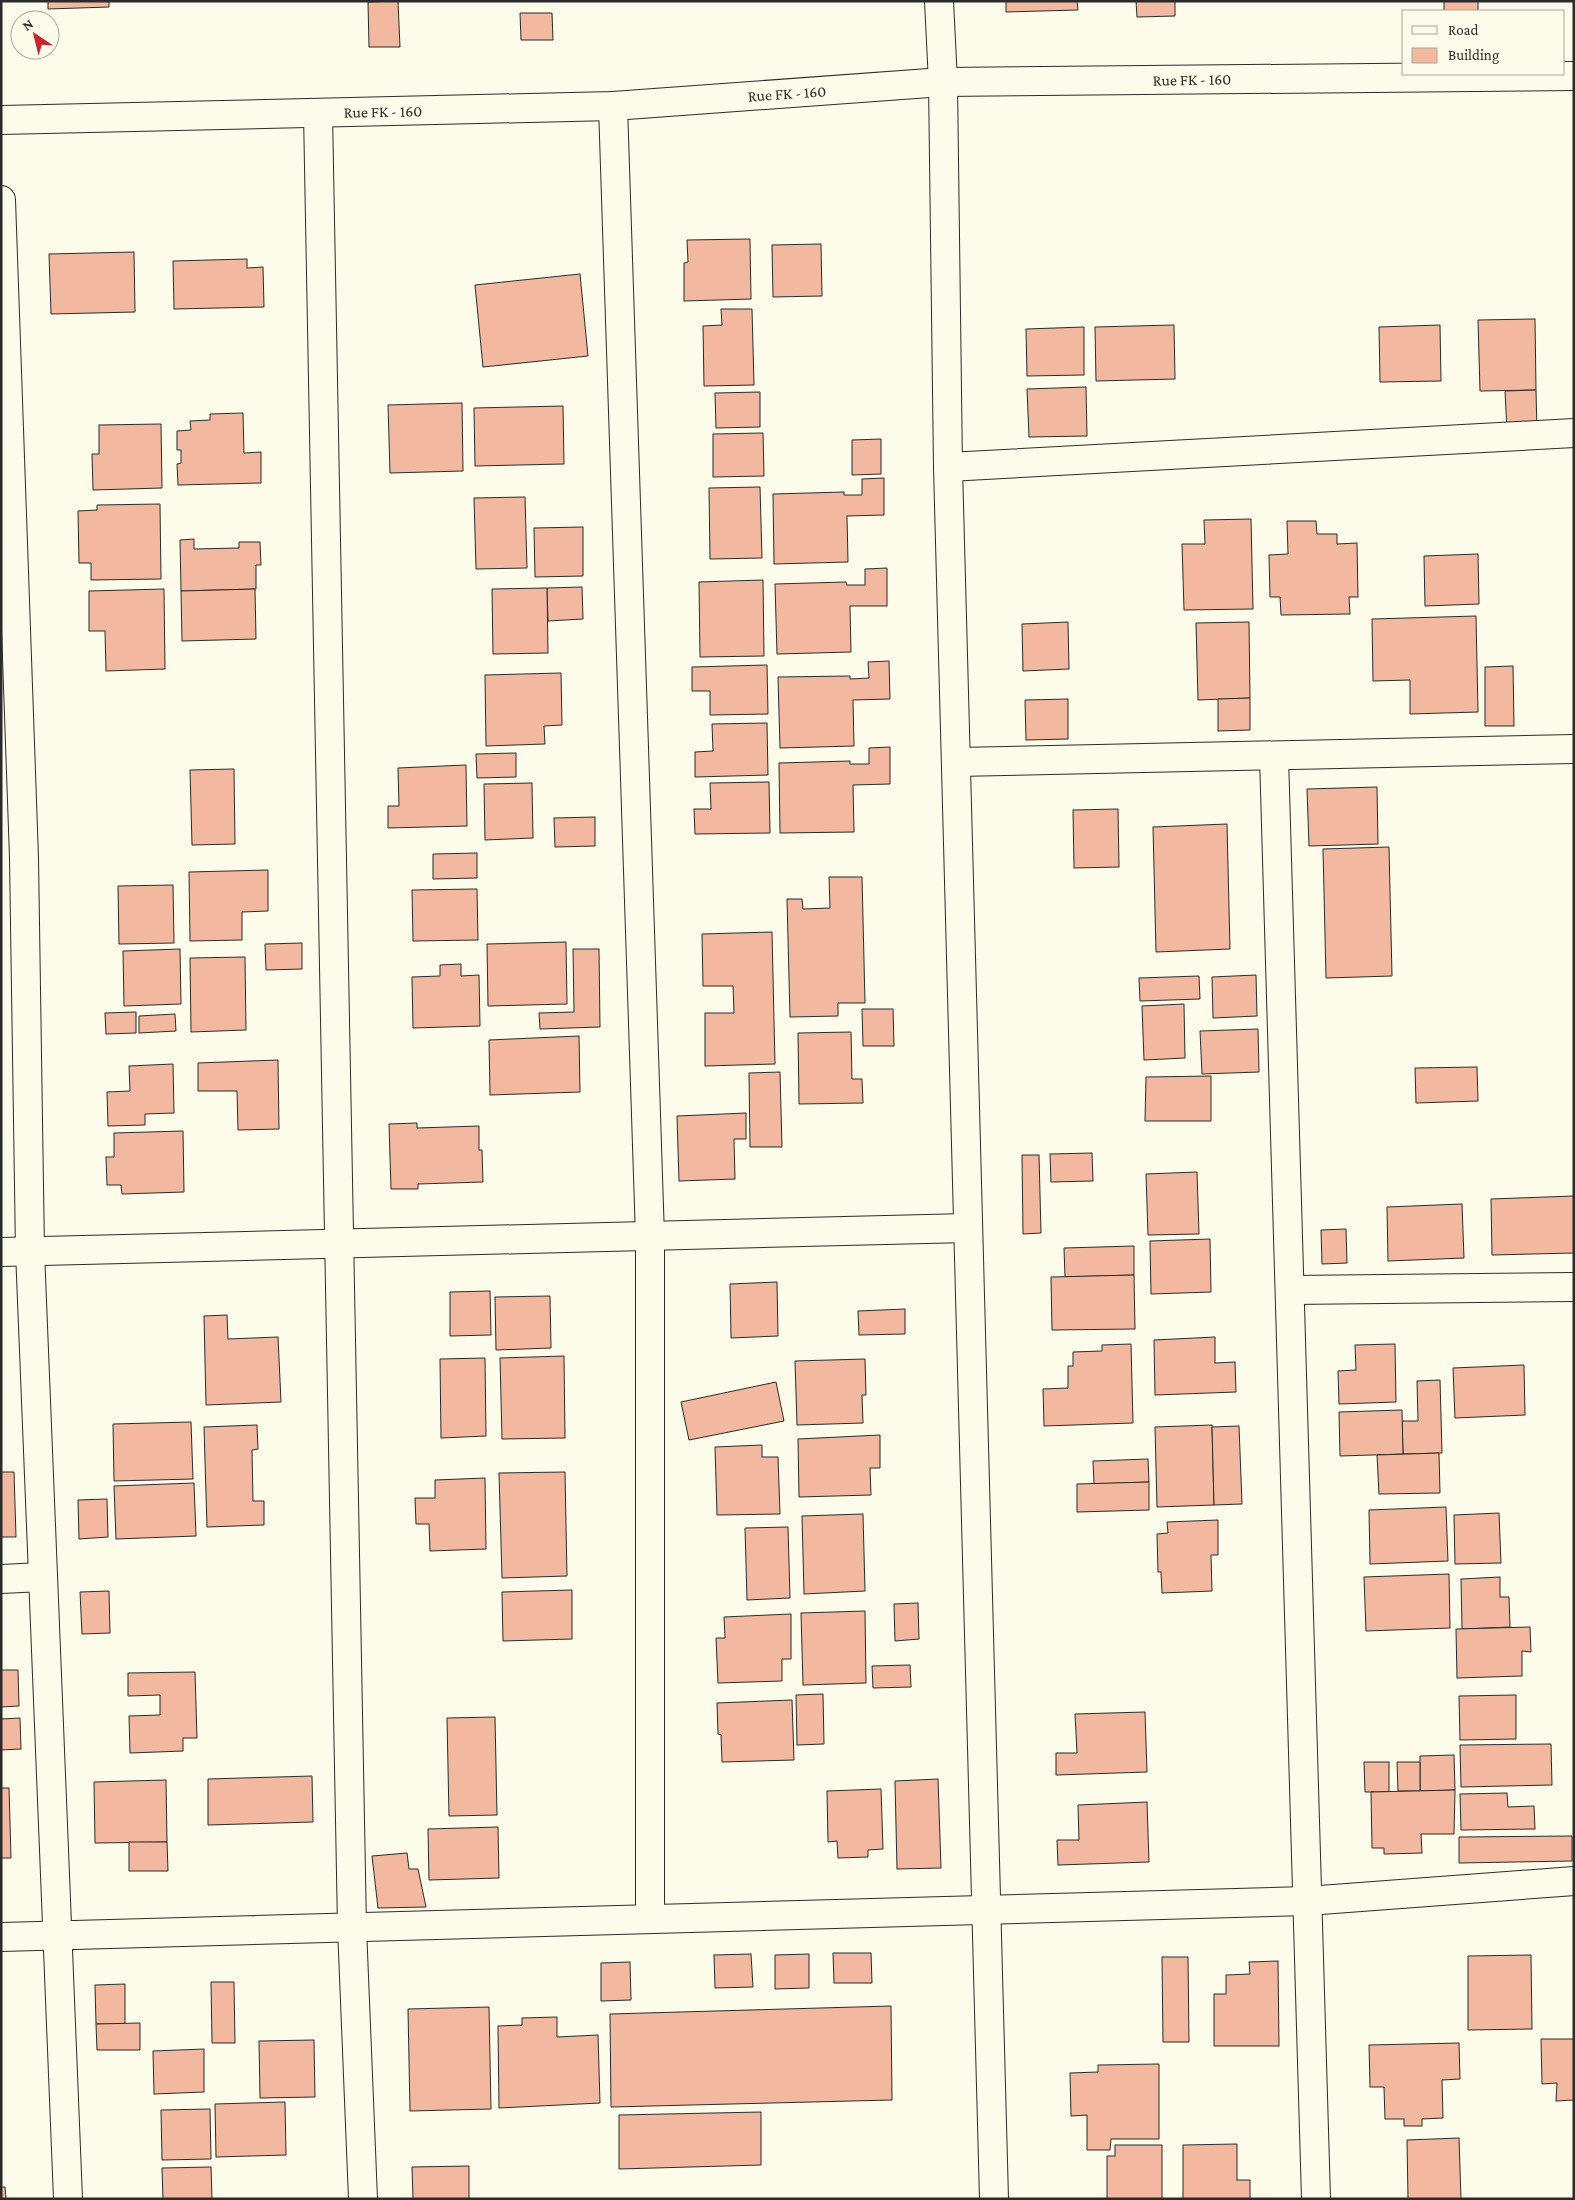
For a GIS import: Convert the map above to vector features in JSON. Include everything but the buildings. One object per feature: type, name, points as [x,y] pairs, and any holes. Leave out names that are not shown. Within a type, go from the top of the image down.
[{"type":"street","points":[[939,1],[943,82],[948,467],[994,2199]]},
{"type":"street","name":"Rue FK - 160","points":[[1,120],[613,106],[943,82],[1574,76]]},
{"type":"street","points":[[613,106],[650,1237],[650,1919]]},
{"type":"street","points":[[318,113],[324,542],[340,1244],[352,1927],[362,2199]]},
{"type":"street","points":[[1,200],[13,858],[68,2199]]},
{"type":"street","points":[[948,467],[1574,434]]},
{"type":"street","points":[[956,762],[1574,749]]},
{"type":"street","points":[[1274,756],[1316,2199]]},
{"type":"street","points":[[1,1252],[968,1228]]},
{"type":"street","points":[[1290,1290],[1574,1287]]},
{"type":"street","points":[[1,1579],[43,1577]]},
{"type":"street","points":[[1,1937],[1307,1901],[1574,1881]]}]
